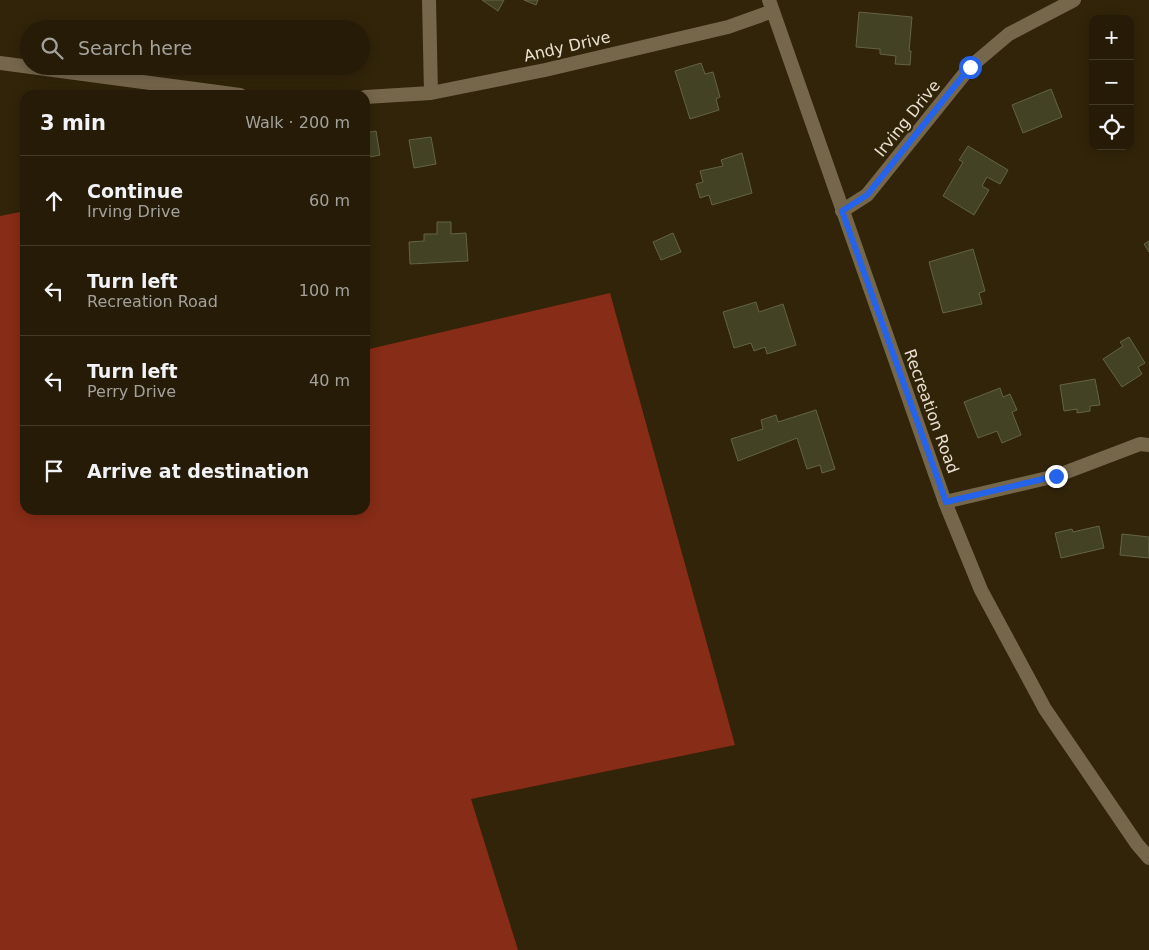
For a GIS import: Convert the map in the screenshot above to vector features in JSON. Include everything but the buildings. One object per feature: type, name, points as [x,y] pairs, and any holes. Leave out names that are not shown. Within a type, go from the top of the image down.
[{"type":"street","points":[[428,0],[431,92]]},
{"type":"street","name":"Irving Drive","points":[[842,211],[867,195],[970,67],[1009,34],[1074,0]]},
{"type":"street","name":"Andy Drive","points":[[370,97],[431,92],[544,70],[728,27],[771,6]]},
{"type":"street","name":"Recreation Road","points":[[771,6],[946,502],[981,590],[1045,709],[1137,844],[1149,858]]},
{"type":"street","points":[[0,63],[20,66]]},
{"type":"street","points":[[90,75],[202,90]]},
{"type":"street","points":[[946,502],[1056,476],[1146,441]]},
{"type":"shaded area","points":[[20,212],[20,515],[370,515],[370,349],[610,293],[735,745],[471,799],[518,950],[0,950],[0,216]]},
{"type":"route","points":[[970,67],[867,195],[842,211],[946,502],[1056,476]]}]
